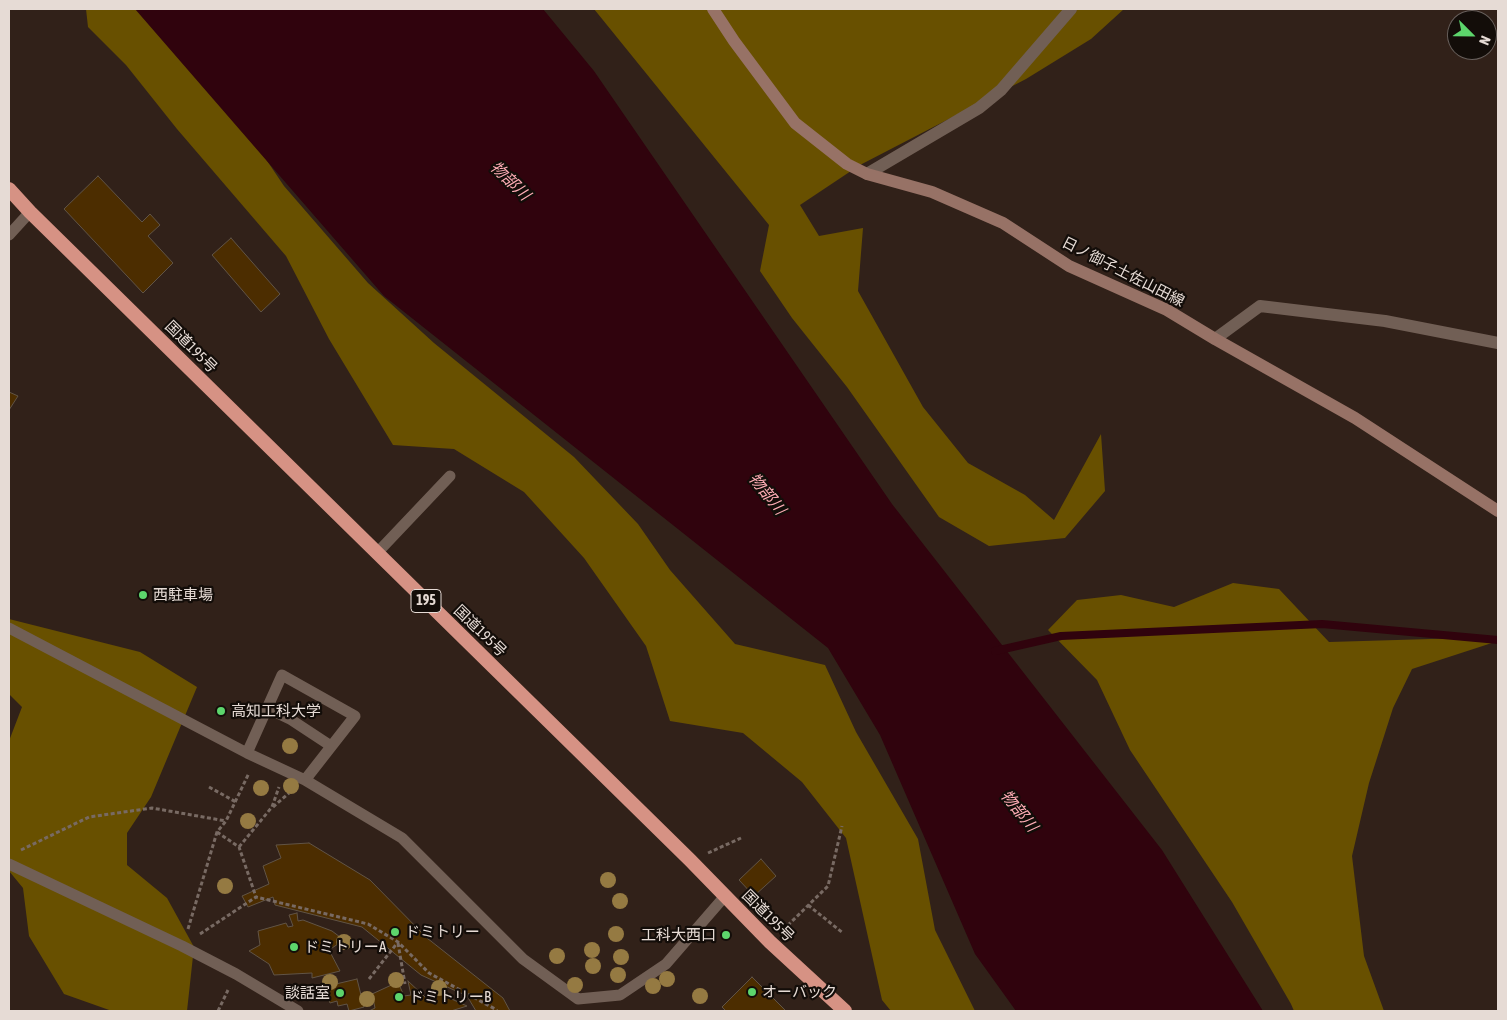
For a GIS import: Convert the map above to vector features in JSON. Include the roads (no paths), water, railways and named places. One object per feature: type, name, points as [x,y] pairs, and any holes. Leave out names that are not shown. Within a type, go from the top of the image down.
[{"type":"highway","name":"国道195号","points":[[9,189],[30,212],[690,860],[770,942],[845,1011]]},
{"type":"main road","name":"日ノ御子土佐山田線","points":[[713,9],[734,41],[795,123],[847,164],[867,174],[932,192],[1003,223],[1069,266],[1168,310],[1215,339],[1355,418],[1498,511]]},
{"type":"street","points":[[867,174],[978,108],[1001,90],[1071,9]]},
{"type":"street","points":[[1215,339],[1260,306],[1385,321],[1498,343]]},
{"type":"lane","points":[[9,235],[30,212]]},
{"type":"lane","points":[[377,553],[450,476]]},
{"type":"lane","points":[[9,628],[247,753],[305,780],[402,838],[523,959],[578,999],[620,996],[666,964],[725,896]]},
{"type":"lane","points":[[247,753],[282,675],[355,716],[305,780]]},
{"type":"lane","points":[[267,708],[290,719],[331,746]]},
{"type":"lane","points":[[9,864],[182,946],[236,974],[298,1011]]},
{"type":"water","name":"物部川","points":[[135,9],[543,9],[594,71],[892,504],[1162,850],[1263,1011],[1016,1011],[975,954],[880,735],[828,648],[384,296]]},
{"type":"waterway","points":[[995,651],[1061,636],[1322,624],[1498,640]]},
{"type":"place","name":"西駐車場","points":[[143,595]]},
{"type":"place","name":"高知工科大学","points":[[221,711]]},
{"type":"place","name":"ドミトリー","points":[[395,932]]},
{"type":"place","name":"工科大西口","points":[[726,935]]},
{"type":"place","name":"ドミトリーA","points":[[294,947]]},
{"type":"place","name":"オーバック","points":[[752,992]]},
{"type":"place","name":"談話室","points":[[340,993]]},
{"type":"place","name":"ドミトリーB","points":[[399,997]]}]
